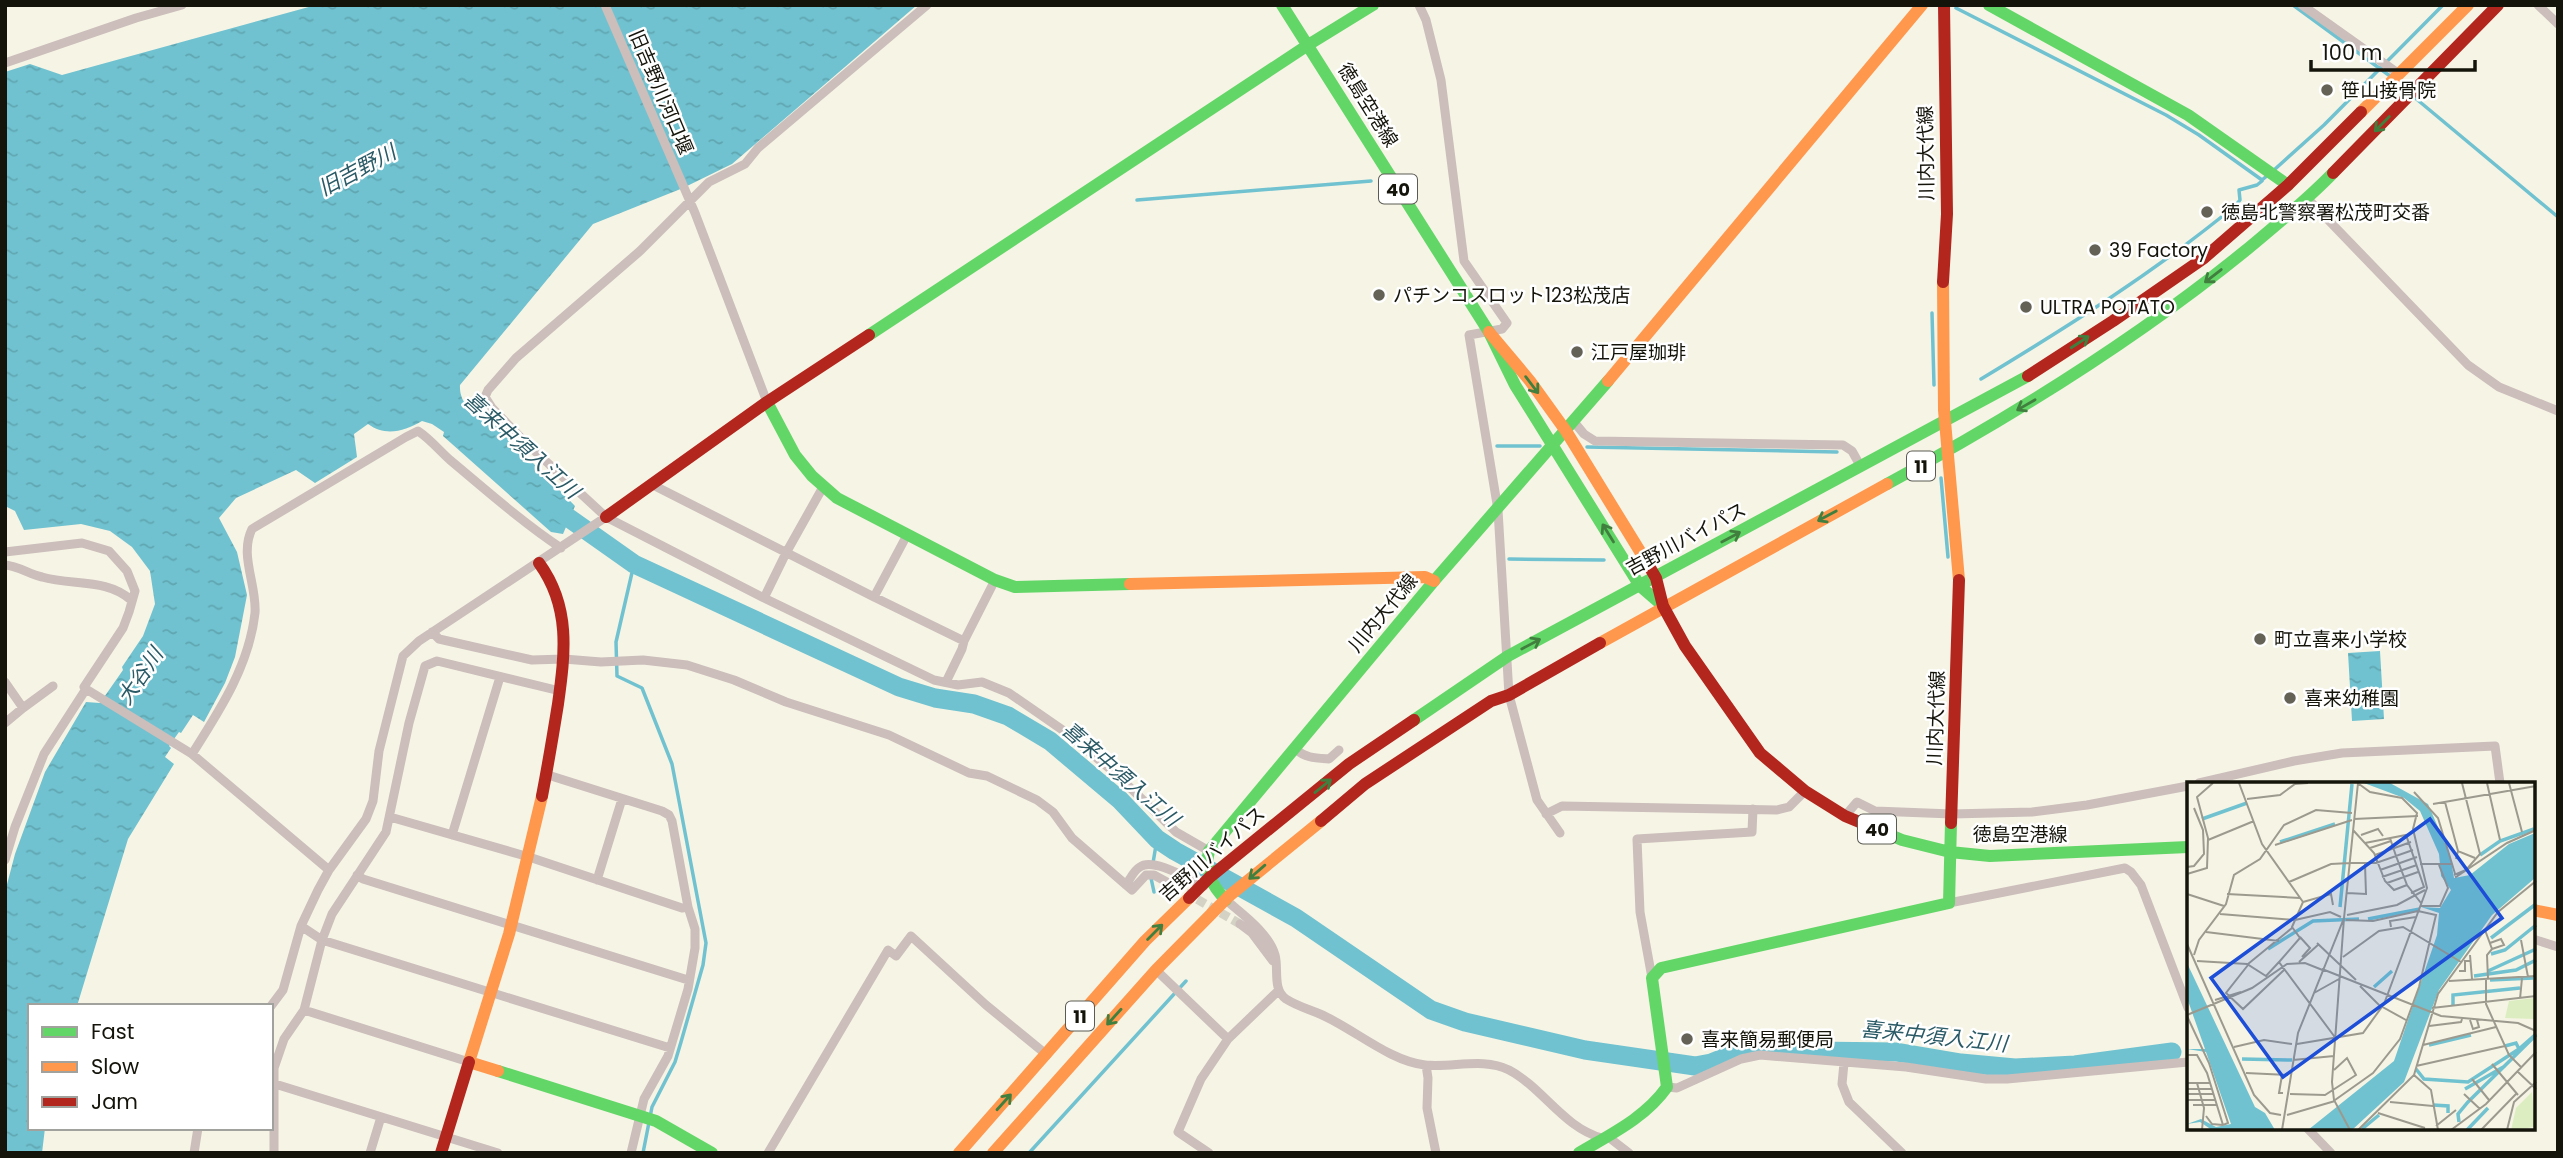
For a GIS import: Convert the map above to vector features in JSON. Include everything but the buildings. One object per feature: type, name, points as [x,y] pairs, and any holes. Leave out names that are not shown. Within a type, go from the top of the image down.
[{"type":"main road","name":"徳島空港線","points":[[1282,5],[1489,332],[1515,385],[1640,586],[1663,606]]},
{"type":"main road","points":[[602,519],[768,402],[1308,45],[1373,5]]},
{"type":"main road","name":"川内大代線","points":[[1208,854],[1434,581],[1554,445],[1922,5]]},
{"type":"main road","name":"川内大代線","points":[[1944,5],[1947,214],[1942,328],[1945,422],[1959,569],[1949,903]]},
{"type":"main road","points":[[1989,5],[2188,115],[2288,185]]},
{"type":"main road","name":"吉野川バイパス","points":[[958,1153],[1145,941],[1206,882],[1349,764],[1508,656],[2029,375],[2204,258],[2288,185],[2468,5]]},
{"type":"main road","name":"11","points":[[993,1153],[1223,896],[1365,784],[1491,701],[1509,695],[1663,606],[1948,451],[2037,399],[2126,341],[2214,276],[2308,199],[2498,5]]},
{"type":"main road","name":"徳島空港線","points":[[1489,332],[1570,426],[1656,578],[1663,606],[1685,646],[1727,709],[1760,753],[1805,791],[1845,816],[1902,840],[1950,852],[1990,856],[2187,847]]},
{"type":"main road","points":[[768,402],[786,443],[799,463],[837,498],[995,580],[1015,587],[1314,578],[1424,578],[1434,581]]},
{"type":"main road","points":[[441,1153],[511,926],[548,775],[564,659],[565,623],[559,598],[540,563]]},
{"type":"main road","points":[[1208,854],[1206,882],[1223,896]]},
{"type":"main road","points":[[1579,1153],[1626,1125],[1661,1097],[1667,1087],[1652,978],[1661,968],[1949,903]]},
{"type":"main road","points":[[2535,910],[2558,915]]},
{"type":"main road","points":[[469,1062],[647,1118],[712,1153]]},
{"type":"street","points":[[5,63],[182,5]]},
{"type":"street","name":"旧吉野川河口堰","points":[[605,5],[768,402]]},
{"type":"street","points":[[927,5],[758,148],[745,164],[686,197],[640,251],[516,358],[485,397],[492,408],[602,519],[934,681],[958,685],[982,682],[1009,693],[1064,731],[1115,773],[1176,832],[1208,854]]},
{"type":"street","points":[[1419,5],[1426,20],[1441,80],[1464,261],[1507,323],[1502,329],[1469,335],[1498,510],[1509,695],[1537,800],[1560,833]]},
{"type":"street","points":[[2302,5],[2399,74]]},
{"type":"street","points":[[2538,5],[2558,23]]},
{"type":"street","points":[[2308,199],[2468,365],[2499,387],[2558,411]]},
{"type":"street","points":[[1570,426],[1595,442],[1843,445],[1852,451],[1861,467]]},
{"type":"street","points":[[192,754],[224,705],[240,672],[255,614],[255,591],[246,540],[252,529],[406,437],[418,431],[525,523],[563,546]]},
{"type":"street","points":[[651,484],[964,641]]},
{"type":"street","points":[[764,598],[823,487]]},
{"type":"street","points":[[272,1004],[282,990],[301,926],[329,870],[366,819],[373,801],[379,751],[403,656],[408,649],[432,632],[540,563],[602,519]]},
{"type":"street","points":[[874,597],[907,535]]},
{"type":"street","points":[[5,552],[82,542],[109,551],[127,571],[135,591],[122,628],[83,687],[192,754],[329,870]]},
{"type":"street","points":[[5,565],[43,578],[109,587],[131,600]]},
{"type":"street","points":[[946,682],[995,580]]},
{"type":"street","points":[[432,632],[439,639],[532,660],[629,661],[687,665],[734,680],[786,702],[889,735],[969,773],[987,776],[1037,800],[1053,812],[1072,838],[1132,890],[1150,875],[1174,886]]},
{"type":"street","points":[[274,1153],[275,1068],[284,1040],[304,1010],[322,940],[332,914],[386,832],[409,723],[425,666],[436,662],[560,691]]},
{"type":"street","points":[[452,835],[499,677]]},
{"type":"street","points":[[5,682],[23,708]]},
{"type":"street","points":[[5,723],[52,687]]},
{"type":"street","points":[[5,860],[44,754],[89,691]]},
{"type":"street","points":[[2203,782],[2342,753],[2495,746],[2500,782]]},
{"type":"street","points":[[1295,749],[1305,758],[1329,759],[1339,750]]},
{"type":"street","points":[[548,775],[669,815],[672,821],[695,929],[695,948],[670,1048],[644,1100],[647,1118],[631,1153]]},
{"type":"street","points":[[1845,816],[1857,802],[1875,811],[1952,814],[2032,812],[2187,786]]},
{"type":"street","points":[[1546,814],[1562,806],[1777,810],[1789,807],[1805,791]]},
{"type":"street","points":[[597,880],[622,799]]},
{"type":"street","points":[[1652,978],[1640,912],[1637,839],[1752,832],[1753,809]]},
{"type":"street","points":[[390,817],[529,857],[682,908],[688,906]]},
{"type":"street","points":[[1126,885],[1138,867],[1146,864],[1157,864],[1206,882]]},
{"type":"street","points":[[1949,903],[2125,868],[2141,885],[2187,1003]]},
{"type":"street","points":[[357,875],[688,980]]},
{"type":"street","points":[[1223,896],[1269,942],[1275,954],[1278,991],[1284,998],[1319,1013],[1407,1061],[1426,1065],[1487,1063],[1507,1069],[1585,1134],[1604,1137],[1629,1153]]},
{"type":"street","points":[[1240,924],[1252,933],[1276,965]]},
{"type":"street","points":[[301,926],[322,940],[670,1048]]},
{"type":"street","points":[[768,1153],[888,950],[896,956],[911,936],[986,1005],[1047,1055]]},
{"type":"street","points":[[2535,940],[2558,947]]},
{"type":"street","points":[[1156,970],[1228,1039]]},
{"type":"street","points":[[1209,1153],[1178,1132],[1201,1079],[1228,1039],[1278,991]]},
{"type":"street","points":[[304,1010],[469,1062]]},
{"type":"street","points":[[1667,1087],[1677,1088],[1741,1059],[1760,1055],[1906,1067],[1986,1079],[2187,1062]]},
{"type":"street","points":[[1844,1063],[1842,1084],[1849,1102],[1902,1153]]},
{"type":"street","points":[[1426,1065],[1427,1108],[1436,1153]]},
{"type":"street","points":[[275,1084],[498,1153]]},
{"type":"street","points":[[370,1153],[381,1117]]},
{"type":"street","points":[[194,1153],[198,1130]]},
{"type":"street","points":[[2309,1130],[2331,1153]]},
{"type":"water","points":[[316,5],[917,5],[732,164],[683,188],[593,224],[460,385],[464,402],[471,411],[485,422],[490,419],[575,506],[563,534],[551,532],[443,436],[444,432],[422,421],[395,431],[382,430],[368,424],[354,434],[357,457],[315,483],[296,470],[236,498],[219,518],[237,552],[247,595],[235,657],[225,683],[204,722],[193,715],[169,746],[171,748],[165,757],[174,764],[128,839],[78,1004],[28,1004],[28,1130],[45,1130],[42,1153],[5,1153],[5,892],[15,854],[45,772],[86,702],[100,703],[123,670],[122,667],[143,636],[155,604],[150,571],[132,547],[110,531],[81,524],[24,530],[15,511],[5,506],[5,72],[30,64],[62,75]]},
{"type":"water","points":[[2380,651],[2384,719],[2352,721],[2348,653]]},
{"type":"waterway","points":[[2293,5],[2390,76]]},
{"type":"waterway","points":[[2274,170],[2324,125],[2443,5]]},
{"type":"waterway","points":[[1956,8],[2166,115],[2262,180],[2268,175]]},
{"type":"waterway","points":[[2414,97],[2558,217]]},
{"type":"waterway","points":[[1137,200],[1371,181]]},
{"type":"waterway","points":[[1981,379],[2143,275],[2235,206],[2240,200],[2239,190],[2262,181]]},
{"type":"waterway","points":[[1932,313],[1934,385]]},
{"type":"waterway","points":[[1497,446],[1540,446]]},
{"type":"waterway","points":[[1587,447],[1837,452]]},
{"type":"waterway","points":[[1941,478],[1948,557]]},
{"type":"waterway","name":"喜来中須入江川","points":[[549,504],[634,564],[899,687],[935,698],[974,704],[1008,716],[1050,741],[1120,800],[1157,839],[1296,918],[1431,1010],[1465,1022],[1585,1050],[1695,1066],[1758,1046],[1813,1051],[1896,1052],[1961,1063],[2015,1068],[2075,1065],[2172,1052]]},
{"type":"waterway","points":[[1509,559],[1604,560]]},
{"type":"waterway","points":[[634,564],[616,642],[617,676],[642,688],[672,764],[706,943],[703,965],[675,1062],[652,1107],[643,1153]]},
{"type":"waterway","points":[[1153,863],[1157,839]]},
{"type":"waterway","points":[[1151,878],[1154,892]]},
{"type":"waterway","points":[[1029,1153],[1186,981]]},
{"type":"tunnel","points":[[1174,886],[1240,924]]},
{"type":"traffic: fast","points":[[1282,5],[1489,332],[1515,385],[1640,586],[1662,605]]},
{"type":"traffic: fast","points":[[869,335],[1308,45],[1373,5]]},
{"type":"traffic: fast","points":[[1989,5],[2188,115],[2288,185]]},
{"type":"traffic: fast","points":[[1887,484],[2072,376],[2160,316],[2245,251],[2333,173]]},
{"type":"traffic: fast","points":[[1414,720],[1508,656],[2028,376]]},
{"type":"traffic: fast","points":[[1226,900],[1210,878],[1209,851],[1434,581],[1608,381]]},
{"type":"traffic: fast","points":[[767,402],[795,455],[812,476],[837,498],[995,580],[1015,587],[1130,584]]},
{"type":"traffic: fast","points":[[1579,1153],[1638,1116],[1667,1087],[1652,978],[1661,968],[1949,903],[1951,823]]},
{"type":"traffic: fast","points":[[1869,826],[1902,840],[1950,852],[1990,856],[2187,847]]},
{"type":"traffic: fast","points":[[498,1071],[656,1121],[712,1153]]},
{"type":"traffic: slow","points":[[1608,381],[1922,5]]},
{"type":"traffic: slow","points":[[2361,112],[2468,5]]},
{"type":"traffic: slow","points":[[1943,282],[1944,410],[1959,580]]},
{"type":"traffic: slow","points":[[1489,332],[1530,381],[1566,431],[1649,566]]},
{"type":"traffic: slow","points":[[1600,643],[1887,484]]},
{"type":"traffic: slow","points":[[1130,584],[1425,577],[1434,581]]},
{"type":"traffic: slow","points":[[498,1071],[469,1062],[509,934],[542,796]]},
{"type":"traffic: slow","points":[[993,1153],[1156,970],[1229,896],[1321,821]]},
{"type":"traffic: slow","points":[[959,1153],[1145,941],[1189,898]]},
{"type":"traffic: slow","points":[[2535,910],[2558,915]]},
{"type":"traffic: jam","points":[[1943,282],[1947,214],[1944,5]]},
{"type":"traffic: jam","points":[[2333,173],[2498,5]]},
{"type":"traffic: jam","points":[[2028,376],[2204,258],[2288,185],[2361,112]]},
{"type":"traffic: jam","points":[[606,517],[767,402],[869,335]]},
{"type":"traffic: jam","points":[[539,563],[556,596],[561,614],[564,649],[558,704],[542,796]]},
{"type":"traffic: jam","points":[[1649,566],[1656,578],[1663,606],[1685,646],[1760,753],[1805,791],[1845,816],[1869,826]]},
{"type":"traffic: jam","points":[[1951,823],[1959,580]]},
{"type":"traffic: jam","points":[[1321,821],[1365,784],[1491,701],[1509,695],[1600,643]]},
{"type":"traffic: jam","points":[[1189,898],[1210,877],[1349,764],[1414,720]]},
{"type":"traffic: jam","points":[[441,1153],[469,1062]]},
{"type":"place","name":"笹山接骨院","points":[[2327,90]]},
{"type":"place","name":"徳島北警察署松茂町交番","points":[[2207,212]]},
{"type":"place","name":"39 Factory","points":[[2095,250]]},
{"type":"place","name":"パチンコスロット123松茂店","points":[[1379,295]]},
{"type":"place","name":"ULTRA POTATO","points":[[2026,307]]},
{"type":"place","name":"江戸屋珈琲","points":[[1577,352]]},
{"type":"place","name":"町立喜来小学校","points":[[2260,639]]},
{"type":"place","name":"喜来幼稚園","points":[[2290,698]]},
{"type":"place","name":"喜来簡易郵便局","points":[[1687,1039]]},
{"type":"water label","name":"旧吉野川","points":[[357,170]]},
{"type":"water label","name":"大谷川","points":[[140,676]]}]
